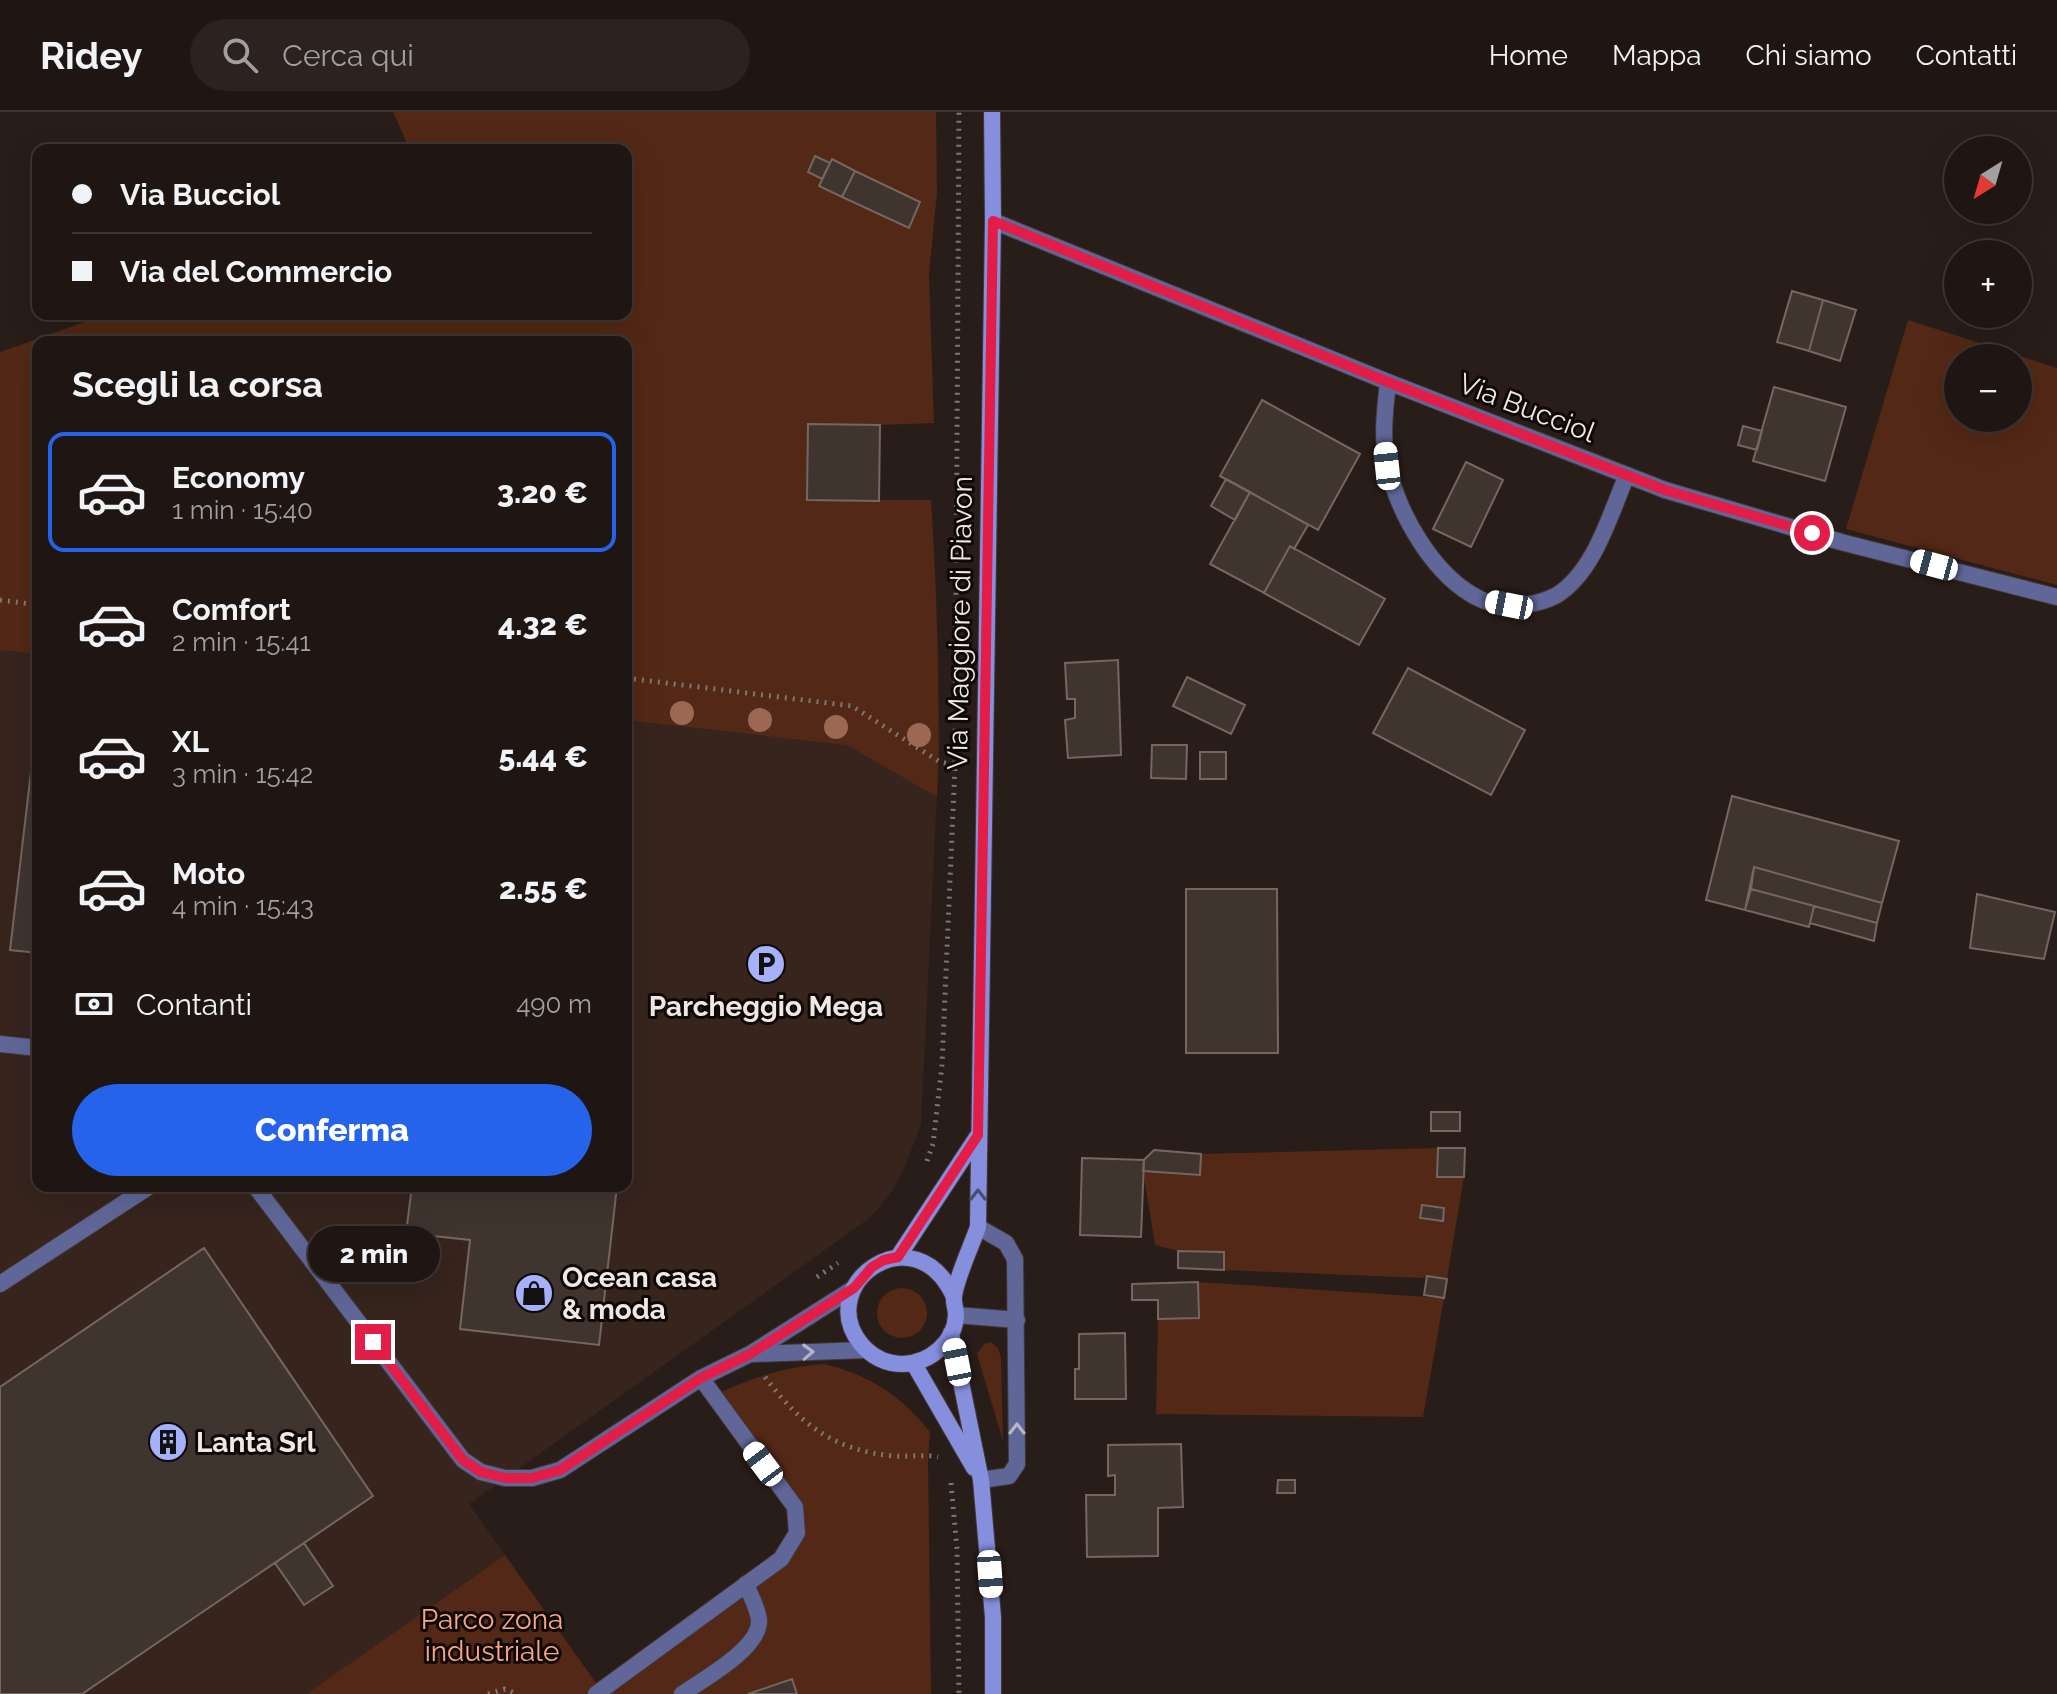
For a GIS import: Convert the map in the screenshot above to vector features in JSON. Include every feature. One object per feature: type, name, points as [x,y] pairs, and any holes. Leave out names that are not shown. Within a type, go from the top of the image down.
[{"type":"main road","name":"Via Maggiore di Piavon","points":[[992,112],[978,1227],[954,1297],[956,1315],[951,1333],[981,1480],[993,1617],[993,1694]]},
{"type":"main road","points":[[898,1257],[978,1135]]},
{"type":"main road","points":[[951,1333],[942,1347],[914,1364],[880,1360],[866,1350],[856,1337],[850,1321],[849,1304],[854,1288],[872,1267],[898,1257],[917,1259],[933,1267],[947,1280],[954,1297]]},
{"type":"main road","name":"Via Maggiore di Piavon","points":[[914,1364],[981,1480]]},
{"type":"street","name":"Via Bucciol","points":[[993,221],[1388,382],[1665,490],[1841,542],[2057,597]]},
{"type":"street","points":[[1388,382],[1383,426],[1387,466],[1399,502],[1412,530],[1433,560],[1481,600],[1509,605],[1534,604],[1558,594],[1584,569],[1627,475]]},
{"type":"street","points":[[0,1044],[32,1047]]},
{"type":"street","points":[[0,1284],[141,1192]]},
{"type":"street","points":[[260,1192],[463,1460],[481,1472],[505,1478],[532,1478],[560,1470],[701,1378],[750,1354],[854,1288]]},
{"type":"street","points":[[978,1227],[1006,1243],[1014,1253],[1017,1320],[1016,1467],[1006,1477],[981,1480]]},
{"type":"street","points":[[956,1315],[1017,1320]]},
{"type":"street","points":[[750,1354],[866,1350]]},
{"type":"street","points":[[596,1694],[781,1559],[797,1533],[795,1507],[701,1378]]},
{"type":"street","points":[[682,1694],[742,1651],[755,1635],[759,1618],[746,1584]]},
{"type":"path","points":[[925,1167],[933,1144],[942,1065],[955,765],[959,112]]},
{"type":"path","points":[[0,600],[32,604]]},
{"type":"path","points":[[632,679],[852,706],[940,762],[955,765]]},
{"type":"path","points":[[815,1278],[842,1261]]},
{"type":"path","points":[[764,1377],[795,1414],[818,1432],[845,1446],[862,1452],[895,1456],[934,1456],[944,1461]]},
{"type":"path","points":[[950,1473],[957,1549],[959,1694]]},
{"type":"path","points":[[488,1694],[505,1689],[517,1694]]},
{"type":"shaded area","points":[[0,585],[32,588],[32,1192],[632,1192],[632,658],[940,733],[921,1124],[905,1167],[892,1191],[871,1217],[469,1504],[505,1555],[306,1694],[0,1694]]},
{"type":"green space","points":[[393,112],[936,112],[937,192],[929,275],[934,423],[880,425],[879,500],[931,500],[938,648],[937,797],[847,745],[632,721],[632,336],[45,336],[90,320],[632,320],[632,144],[407,144]]},
{"type":"green space","points":[[1908,320],[1982,344],[1944,344],[1944,432],[2032,432],[2032,360],[2057,368],[2057,585],[1846,529]]},
{"type":"green space","points":[[32,341],[32,653],[0,650],[0,352]]},
{"type":"green space","points":[[1438,1148],[1438,1177],[1464,1177],[1447,1279],[1224,1270],[1224,1252],[1178,1251],[1155,1245],[1143,1172],[1199,1175],[1201,1154]]},
{"type":"green space","points":[[1198,1282],[1444,1298],[1423,1417],[1156,1414],[1158,1319],[1199,1318]]},
{"type":"green space","points":[[902,1288],[920,1295],[927,1313],[920,1331],[902,1338],[884,1331],[877,1313],[884,1295]]},
{"type":"green space","points":[[991,1342],[998,1348],[1001,1358],[1003,1441],[977,1354],[984,1344]]},
{"type":"green space","name":"Parco zona industriale","points":[[824,1364],[855,1374],[883,1388],[908,1407],[930,1432],[931,1694],[797,1694],[791,1679],[748,1694],[306,1694],[505,1555],[601,1690],[781,1559],[797,1533],[795,1507],[714,1396],[767,1374]]},
{"type":"building","points":[[815,156],[830,163],[822,179],[808,172]]},
{"type":"building","points":[[832,159],[855,171],[842,197],[819,186]]},
{"type":"building","points":[[855,171],[920,202],[909,228],[842,197]]},
{"type":"building","points":[[1792,291],[1823,300],[1809,351],[1777,342]]},
{"type":"building","points":[[1823,300],[1856,310],[1840,361],[1809,351]]},
{"type":"building","points":[[1774,387],[1846,407],[1825,481],[1753,461]]},
{"type":"building","points":[[1262,400],[1360,454],[1318,530],[1220,476]]},
{"type":"building","points":[[808,424],[880,425],[879,501],[807,500]]},
{"type":"building","points":[[1743,426],[1762,431],[1757,450],[1738,445]]},
{"type":"building","points":[[1466,462],[1503,480],[1471,547],[1433,529]]},
{"type":"building","points":[[1226,479],[1250,492],[1235,520],[1211,506]]},
{"type":"building","points":[[1250,492],[1308,525],[1294,549],[1290,546],[1264,593],[1210,564]]},
{"type":"building","points":[[1290,546],[1385,599],[1359,645],[1264,593]]},
{"type":"building","points":[[1118,660],[1121,755],[1068,758],[1065,720],[1075,718],[1075,699],[1067,699],[1065,663]]},
{"type":"building","points":[[1408,668],[1525,730],[1491,795],[1373,733]]},
{"type":"building","points":[[1187,677],[1245,705],[1231,734],[1173,706]]},
{"type":"building","points":[[1152,745],[1187,745],[1186,779],[1151,778]]},
{"type":"building","points":[[1200,752],[1226,752],[1226,779],[1200,779]]},
{"type":"building","points":[[32,763],[32,952],[10,950]]},
{"type":"building","points":[[1732,796],[1899,841],[1882,903],[1754,867],[1745,910],[1706,900]]},
{"type":"building","points":[[1754,867],[1882,903],[1877,923],[1751,889]]},
{"type":"building","points":[[1186,889],[1277,889],[1278,1053],[1186,1053]]},
{"type":"building","points":[[1751,889],[1814,906],[1809,927],[1745,910]]},
{"type":"building","points":[[1977,894],[2055,912],[2044,959],[1970,948]]},
{"type":"building","points":[[1814,906],[1877,923],[1874,941],[1810,923]]},
{"type":"building","points":[[1431,1112],[1460,1112],[1460,1131],[1431,1131]]},
{"type":"building","points":[[1438,1148],[1465,1148],[1464,1177],[1437,1177]]},
{"type":"building","points":[[1154,1150],[1201,1154],[1200,1175],[1143,1171],[1144,1160]]},
{"type":"building","points":[[1082,1158],[1144,1160],[1141,1237],[1080,1235]]},
{"type":"building","name":"Ocean casa & moda","points":[[411,1192],[616,1192],[599,1345],[460,1329],[470,1240],[406,1233]]},
{"type":"building","points":[[1422,1205],[1444,1208],[1443,1221],[1420,1218]]},
{"type":"building","name":"Lanta Srl","points":[[204,1248],[373,1496],[82,1694],[0,1694],[0,1387]]},
{"type":"building","points":[[1178,1251],[1224,1252],[1224,1270],[1178,1268]]},
{"type":"building","points":[[1427,1276],[1447,1279],[1444,1298],[1424,1295]]},
{"type":"building","points":[[1198,1282],[1199,1318],[1158,1319],[1158,1300],[1132,1300],[1132,1284]]},
{"type":"building","points":[[1125,1333],[1126,1399],[1075,1399],[1079,1334]]},
{"type":"building","points":[[1181,1444],[1183,1507],[1158,1508],[1158,1556],[1087,1557],[1086,1495],[1115,1495],[1115,1475],[1108,1476],[1108,1445]]},
{"type":"building","points":[[1278,1480],[1295,1480],[1295,1493],[1277,1493]]},
{"type":"building","points":[[304,1543],[333,1586],[304,1605],[275,1563]]},
{"type":"building","points":[[792,1679],[797,1694],[748,1694]]},
{"type":"place","name":"Parcheggio Mega","points":[[766,964]]},
{"type":"place","name":"Ocean casa & moda","points":[[534,1293]]},
{"type":"place","name":"Lanta Srl","points":[[168,1442]]},
{"type":"route","points":[[373,1342],[463,1460],[481,1472],[505,1478],[532,1478],[560,1470],[701,1378],[750,1354],[854,1288],[861,1276],[872,1267],[898,1257],[978,1135],[993,221],[1388,382],[1665,490],[1812,533]]}]
